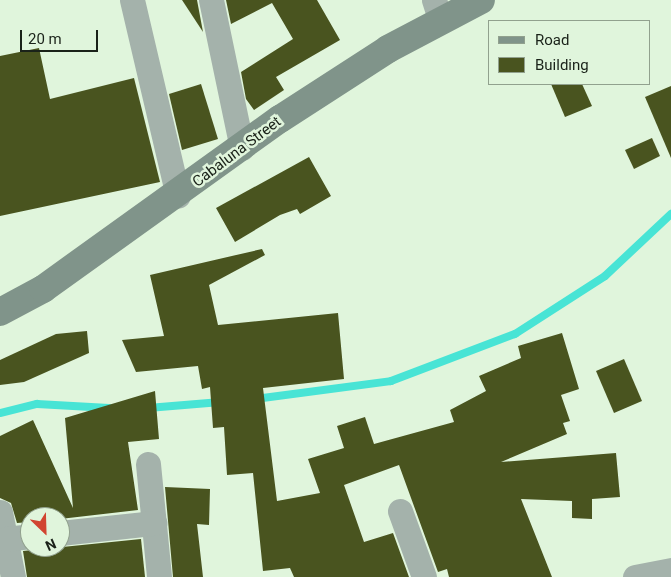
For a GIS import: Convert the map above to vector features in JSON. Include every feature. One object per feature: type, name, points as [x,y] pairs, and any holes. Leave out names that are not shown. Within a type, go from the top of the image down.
[{"type":"main road","name":"Cabaluna Street","points":[[0,312],[43,289],[178,196],[289,114],[437,10],[481,0]]},
{"type":"street","points":[[132,0],[178,196]]},
{"type":"street","points":[[211,0],[242,148]]},
{"type":"street","points":[[148,464],[158,577]]},
{"type":"street","points":[[400,511],[424,577]]},
{"type":"street","points":[[0,512],[18,537],[14,577]]},
{"type":"street","points":[[70,532],[154,523]]},
{"type":"street","points":[[635,577],[671,570]]},
{"type":"building","points":[[182,0],[197,0],[203,32]]},
{"type":"building","points":[[226,0],[317,0],[340,40],[276,77],[284,90],[254,110],[246,99],[241,72],[293,39],[272,3],[231,24]]},
{"type":"building","points":[[39,48],[50,99],[134,78],[160,182],[0,216],[0,56]]},
{"type":"building","points":[[201,84],[218,139],[182,150],[169,94]]},
{"type":"building","points":[[551,85],[582,85],[592,106],[565,117]]},
{"type":"building","points":[[671,86],[671,158],[645,97]]},
{"type":"building","points":[[652,138],[660,156],[634,169],[625,150]]},
{"type":"building","points":[[309,157],[331,196],[300,214],[297,209],[280,215],[235,242],[216,208]]},
{"type":"building","points":[[262,249],[265,255],[209,285],[218,325],[338,313],[344,379],[263,388],[277,501],[320,493],[308,459],[344,448],[337,426],[365,417],[374,444],[454,422],[450,410],[486,391],[479,376],[521,358],[518,346],[562,333],[579,389],[561,395],[570,421],[563,423],[567,434],[501,462],[616,453],[620,497],[592,499],[592,519],[572,518],[572,501],[521,499],[552,577],[449,577],[447,569],[438,572],[399,465],[344,485],[364,542],[393,533],[409,577],[294,577],[290,568],[263,571],[253,473],[227,475],[224,427],[213,428],[210,387],[202,389],[198,366],[136,372],[122,340],[164,336],[150,275]]},
{"type":"building","points":[[87,331],[89,353],[24,382],[0,385],[0,360],[56,334]]},
{"type":"building","points":[[624,359],[642,401],[614,413],[596,371]]},
{"type":"building","points":[[155,391],[159,439],[128,442],[138,510],[70,518],[70,507],[20,507],[20,523],[17,523],[11,503],[0,498],[0,436],[33,420],[73,508],[65,418]]},
{"type":"building","points":[[165,487],[210,489],[209,525],[197,524],[203,577],[173,577]]},
{"type":"building","points":[[141,539],[145,577],[27,577],[24,557],[70,557],[70,546]]},
{"type":"waterway","points":[[255,399],[391,381],[515,334],[605,276],[671,214]]},
{"type":"waterway","points":[[148,408],[221,402]]},
{"type":"waterway","points":[[0,413],[37,404],[109,408]]}]
